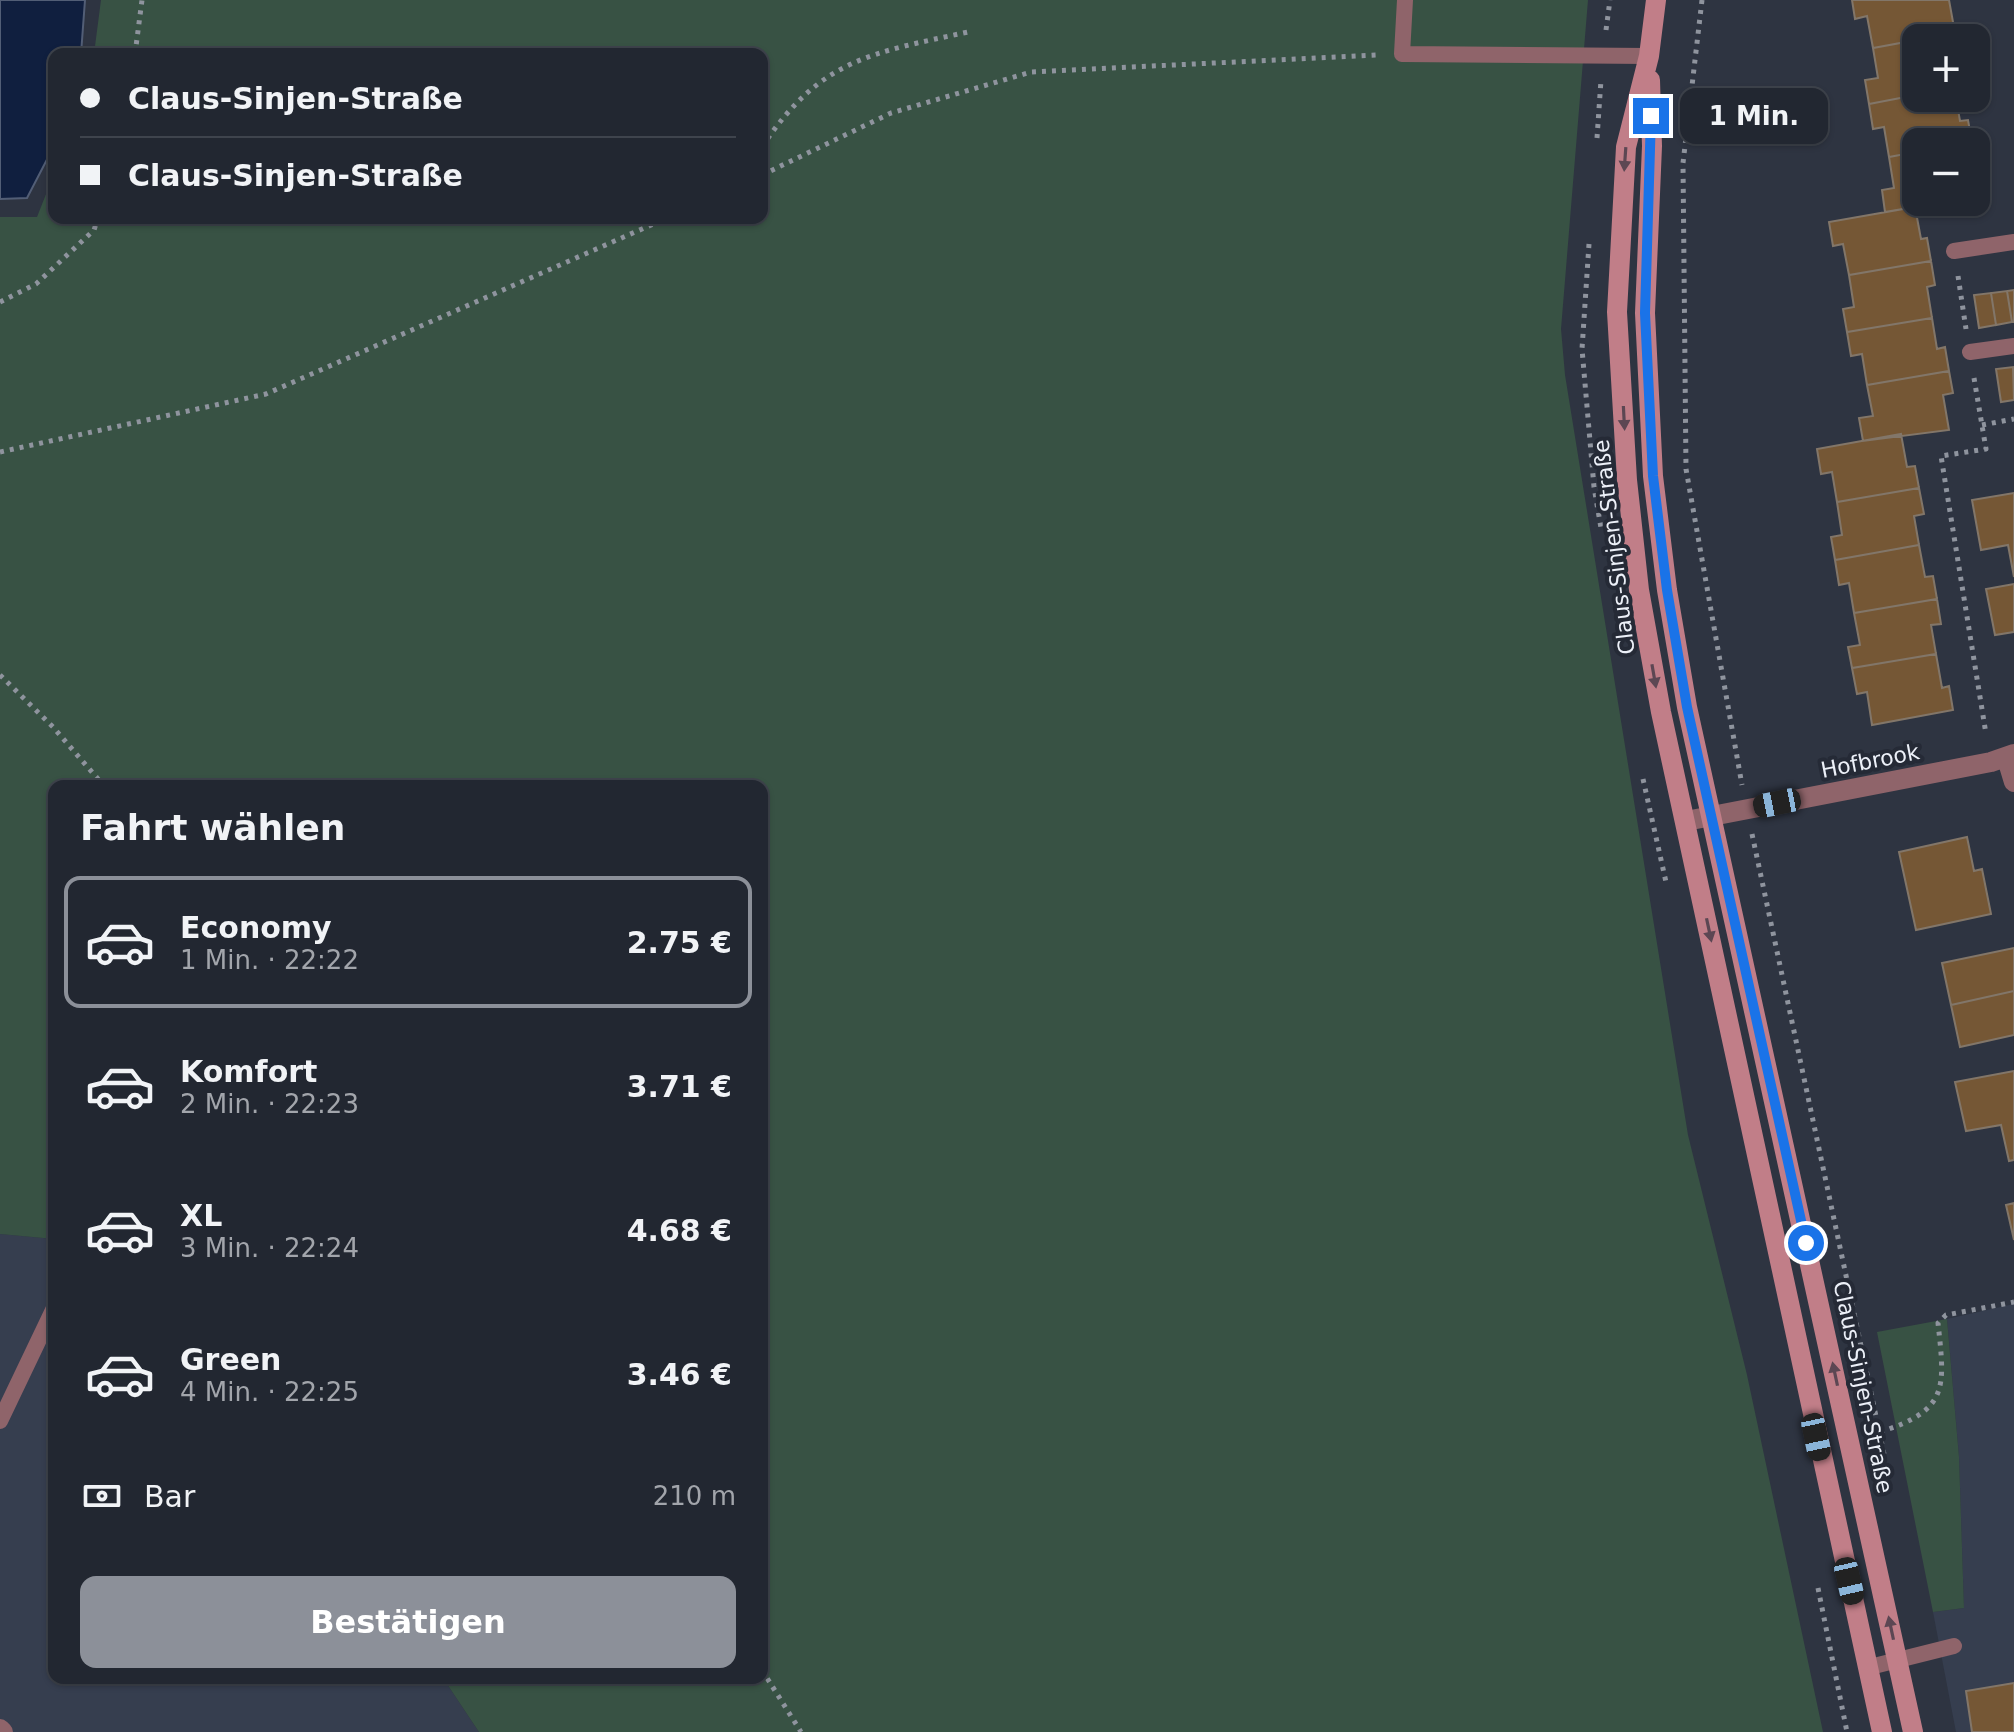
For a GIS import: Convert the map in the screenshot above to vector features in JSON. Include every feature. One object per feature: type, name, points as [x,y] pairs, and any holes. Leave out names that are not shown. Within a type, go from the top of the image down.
[{"type":"street","name":"Claus-Sinjen-Straße","points":[[1656,0],[1649,56],[1626,147],[1617,312],[1627,480],[1639,590],[1661,712],[1882,1732]]},
{"type":"street","name":"Claus-Sinjen-Straße","points":[[1649,56],[1652,146],[1645,313],[1653,476],[1679,663],[1913,1732]]},
{"type":"street","name":"Hofbrook","points":[[1686,821],[2004,758]]},
{"type":"street","points":[[2004,758],[2014,782]]},
{"type":"lane","points":[[1405,0],[1402,54],[1649,56]]},
{"type":"lane","points":[[1954,251],[2014,242]]},
{"type":"lane","points":[[1970,352],[2014,346]]},
{"type":"lane","points":[[0,1421],[48,1321]]},
{"type":"lane","points":[[1870,1667],[1954,1646]]},
{"type":"path","points":[[136,48],[142,0]]},
{"type":"path","points":[[1702,0],[1683,163],[1686,469],[1746,809],[1886,1462]]},
{"type":"path","points":[[768,138],[782,117],[819,80],[851,63],[968,32]]},
{"type":"path","points":[[768,172],[891,113],[1031,72],[1402,54]]},
{"type":"path","points":[[0,302],[36,284],[94,230],[96,224]]},
{"type":"path","points":[[0,452],[266,394],[653,224]]},
{"type":"path","points":[[1954,251],[1986,449],[1941,456],[2004,758]]},
{"type":"path","points":[[1982,425],[2014,419]]},
{"type":"path","points":[[0,675],[53,727],[99,780]]},
{"type":"path","points":[[1880,1432],[1923,1415],[1934,1402],[1944,1372],[1938,1323],[1946,1315],[2014,1302]]},
{"type":"path","points":[[768,1680],[801,1732]]},
{"type":"shaded area","points":[[0,1234],[48,1238],[48,1684],[447,1684],[479,1732],[0,1732]]},
{"type":"shaded area","points":[[2014,1304],[2014,1732],[1956,1732],[1933,1612],[1964,1608],[1959,1457],[1947,1319]]},
{"type":"green space","points":[[101,0],[1588,0],[1561,329],[1565,375],[1688,1135],[1747,1375],[1823,1732],[479,1732],[447,1684],[768,1684],[768,780],[48,780],[48,1238],[0,1234],[0,217],[37,217],[48,189],[48,224],[768,224],[768,48],[95,48]]},
{"type":"green space","points":[[1947,1319],[1959,1457],[1964,1608],[1933,1612],[1877,1332]]},
{"type":"water","points":[[0,0],[85,0],[81,48],[48,48],[48,158],[27,198],[0,199]]},
{"type":"building","points":[[1852,0],[1949,0],[1953,24],[1902,24],[1902,43],[1873,48],[1867,16],[1855,19]]},
{"type":"building","points":[[1902,43],[1902,98],[1869,104],[1865,80],[1878,78],[1873,48]]},
{"type":"building","points":[[1902,98],[1902,112],[1958,112],[1960,121],[1968,120],[1969,128],[1902,128],[1902,155],[1889,157],[1884,127],[1873,129],[1869,104]]},
{"type":"building","points":[[1902,155],[1902,209],[1885,212],[1882,190],[1894,188],[1889,157]]},
{"type":"building","points":[[1902,209],[1902,216],[1917,216],[1921,239],[1927,238],[1931,261],[1849,275],[1843,244],[1833,246],[1829,222]]},
{"type":"building","points":[[1931,261],[1935,285],[1927,287],[1932,318],[1847,332],[1843,309],[1854,307],[1849,275]]},
{"type":"building","points":[[2014,290],[2014,322],[2012,322],[2007,291]]},
{"type":"building","points":[[2007,291],[2012,322],[1996,325],[1991,293]]},
{"type":"building","points":[[1991,293],[1996,325],[1979,328],[1974,295]]},
{"type":"building","points":[[1932,318],[1937,349],[1945,347],[1949,371],[1867,385],[1862,354],[1851,356],[1847,332]]},
{"type":"building","points":[[2013,367],[2014,400],[2001,402],[1996,369]]},
{"type":"building","points":[[1949,371],[1953,393],[1943,395],[1949,430],[1863,441],[1859,418],[1873,416],[1867,385]]},
{"type":"building","points":[[1901,434],[1907,467],[1915,466],[1919,488],[1837,502],[1832,472],[1821,474],[1817,449]]},
{"type":"building","points":[[1919,488],[1924,514],[1914,516],[1919,545],[1835,560],[1831,537],[1842,535],[1837,502]]},
{"type":"building","points":[[2014,493],[2014,577],[2008,545],[1981,550],[1972,500]]},
{"type":"building","points":[[1919,545],[1925,577],[1933,576],[1937,599],[1854,613],[1849,583],[1839,585],[1835,560]]},
{"type":"building","points":[[2014,584],[2014,632],[1995,635],[1986,589]]},
{"type":"building","points":[[1937,599],[1941,624],[1931,625],[1936,654],[1852,668],[1848,647],[1860,645],[1854,613]]},
{"type":"building","points":[[1936,654],[1942,688],[1949,686],[1953,710],[1872,725],[1867,692],[1857,694],[1852,668]]},
{"type":"building","points":[[1967,837],[1974,871],[1982,869],[1991,914],[1916,930],[1899,852]]},
{"type":"building","points":[[2014,948],[2014,991],[1951,1005],[1942,963]]},
{"type":"building","points":[[2014,991],[2014,1035],[1960,1047],[1951,1005]]},
{"type":"building","points":[[2014,1071],[2014,1160],[2009,1161],[2001,1125],[1966,1131],[1955,1082]]},
{"type":"building","points":[[2014,1203],[2014,1240],[2006,1205]]},
{"type":"building","points":[[2014,1683],[2014,1732],[1972,1732],[1966,1691]]},
{"type":"route","points":[[1651,116],[1645,313],[1653,476],[1667,590],[1687,707],[1806,1243]]}]
